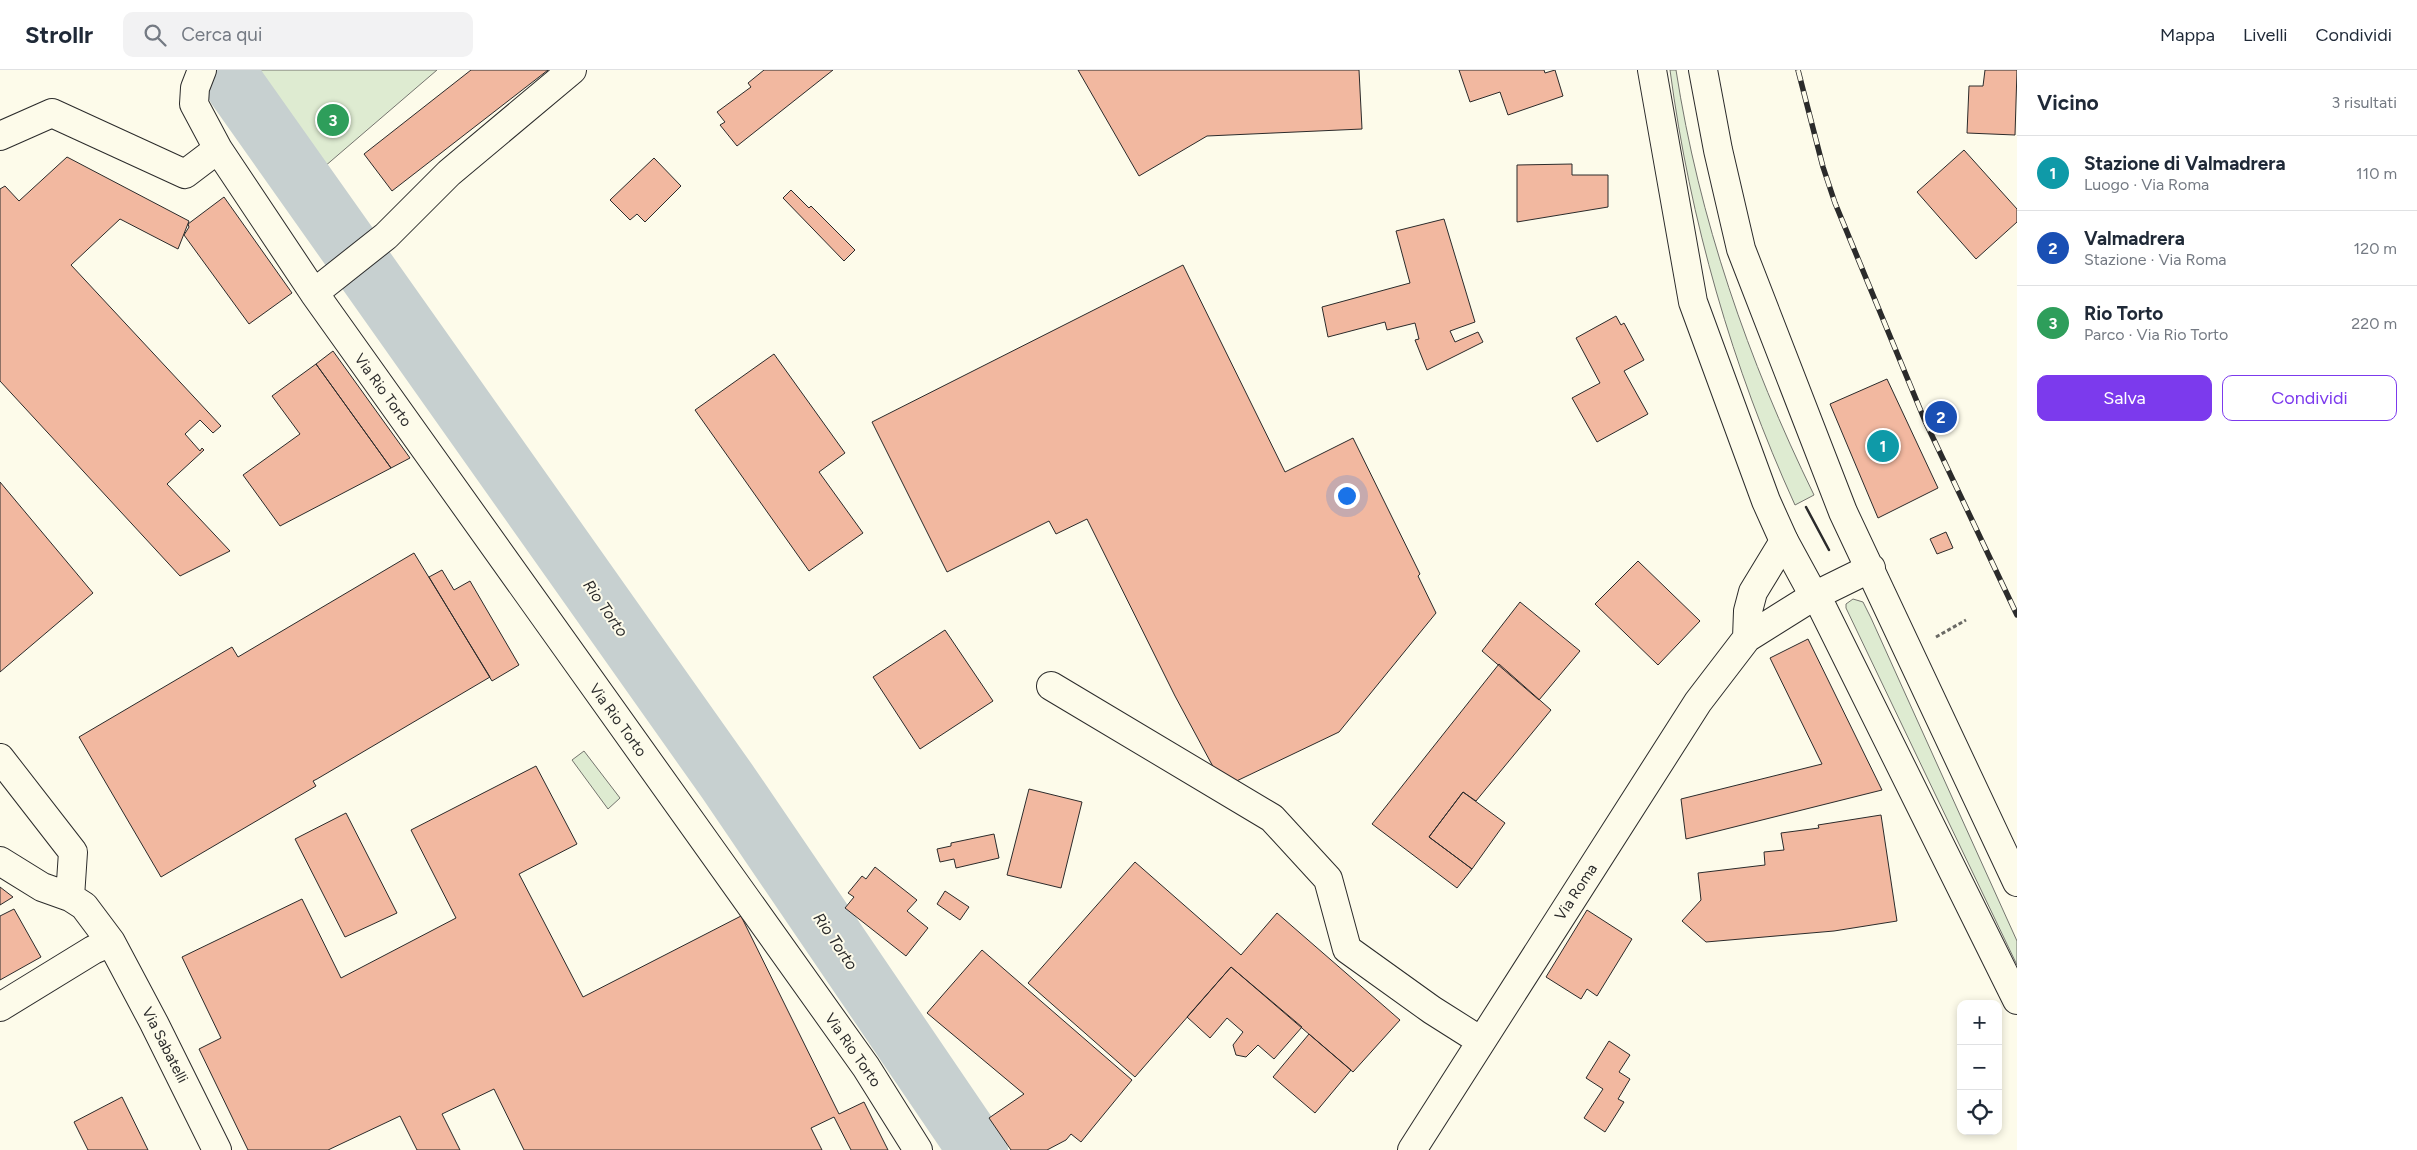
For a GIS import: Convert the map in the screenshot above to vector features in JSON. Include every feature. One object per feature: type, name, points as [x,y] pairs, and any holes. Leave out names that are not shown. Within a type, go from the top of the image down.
[{"type":"street","name":"Via Rio Torto","points":[[202,70],[195,88],[194,104],[218,149],[314,293],[866,1067],[918,1150]]},
{"type":"street","points":[[314,293],[386,236],[449,173],[572,70]]},
{"type":"street","points":[[1652,70],[1693,302],[1747,452],[1784,541],[1814,596],[1820,603],[2017,1000]]},
{"type":"street","points":[[1703,70],[1718,150],[1741,248],[1843,512],[1871,568],[2017,882]]},
{"type":"street","points":[[0,136],[52,113],[185,174],[218,149]]},
{"type":"street","points":[[1747,638],[1748,611],[1753,592],[1784,541]]},
{"type":"street","name":"Via Roma","points":[[1412,1150],[1698,702],[1747,638],[1814,596],[1871,568]]},
{"type":"street","points":[[1051,686],[1272,818],[1328,879],[1346,949],[1481,1042]]},
{"type":"street","points":[[0,758],[73,852],[70,897]]},
{"type":"street","name":"Via Sabatelli","points":[[0,860],[42,887],[70,897],[84,906],[111,942],[154,1023],[217,1150]]},
{"type":"street","points":[[0,1007],[93,950],[111,942]]},
{"type":"green space","points":[[253,70],[437,70],[324,167],[252,73]]},
{"type":"green space","points":[[1670,70],[1676,70],[1698,180],[1729,288],[1768,393],[1814,495],[1795,505],[1772,453],[1752,400],[1716,292],[1689,182]]},
{"type":"green space","points":[[1853,599],[1863,602],[1871,618],[2017,941],[2017,965],[1846,608],[1846,604]]},
{"type":"green space","points":[[584,751],[620,798],[608,809],[572,760]]},
{"type":"building","points":[[471,70],[548,70],[392,191],[364,154]]},
{"type":"building","points":[[764,70],[833,70],[737,146],[720,125],[725,122],[717,112],[751,87],[748,83]]},
{"type":"building","points":[[1078,70],[1359,70],[1362,129],[1207,136],[1139,176]]},
{"type":"building","points":[[1459,70],[1544,70],[1545,73],[1555,70],[1563,96],[1508,115],[1500,92],[1470,102]]},
{"type":"building","points":[[1985,70],[2017,70],[2015,135],[1967,133],[1969,86],[1983,86]]},
{"type":"building","points":[[1964,150],[2017,209],[2017,222],[1976,259],[1917,192]]},
{"type":"building","points":[[67,157],[189,221],[178,249],[120,219],[71,265],[221,426],[213,433],[200,420],[185,434],[200,451],[202,448],[204,450],[167,484],[230,551],[180,576],[0,381],[0,189],[5,186],[19,201]]},
{"type":"building","points":[[654,158],[681,186],[645,222],[637,214],[630,220],[610,200]]},
{"type":"building","points":[[1572,164],[1572,175],[1608,175],[1608,207],[1517,222],[1517,165]]},
{"type":"building","points":[[791,190],[809,208],[811,206],[855,250],[844,261],[783,198]]},
{"type":"building","points":[[224,197],[292,293],[249,324],[184,235],[189,227],[188,224]]},
{"type":"building","points":[[1444,219],[1475,322],[1450,331],[1455,342],[1478,332],[1483,342],[1427,370],[1415,340],[1419,339],[1415,323],[1387,330],[1385,322],[1328,337],[1322,307],[1410,283],[1396,231]]},
{"type":"building","points":[[1183,265],[1285,472],[1353,438],[1420,574],[1418,576],[1436,613],[1339,732],[1224,787],[1175,696],[1087,519],[1056,534],[1049,521],[947,572],[872,422]]},
{"type":"building","points":[[1616,316],[1621,325],[1624,323],[1644,360],[1624,371],[1648,414],[1597,442],[1572,398],[1600,383],[1576,338]]},
{"type":"building","points":[[333,351],[410,458],[391,468],[316,364]]},
{"type":"building","points":[[774,354],[845,453],[819,472],[863,533],[809,571],[695,410]]},
{"type":"building","points":[[316,364],[391,468],[280,526],[243,475],[300,434],[272,396]]},
{"type":"building","points":[[1887,379],[1938,488],[1878,518],[1830,404]]},
{"type":"building","points":[[0,482],[93,593],[0,672]]},
{"type":"building","points":[[1946,532],[1953,548],[1937,554],[1930,539]]},
{"type":"building","points":[[414,553],[490,677],[313,781],[316,786],[161,877],[79,737],[232,647],[238,657]]},
{"type":"building","points":[[1638,561],[1700,621],[1658,665],[1595,604]]},
{"type":"building","points":[[442,570],[454,590],[470,581],[519,665],[492,681],[429,577]]},
{"type":"building","points":[[1520,602],[1580,651],[1539,700],[1482,651]]},
{"type":"building","points":[[945,630],[993,701],[920,749],[873,677]]},
{"type":"building","points":[[1808,639],[1882,790],[1686,839],[1681,799],[1822,764],[1770,658]]},
{"type":"building","points":[[1499,664],[1551,710],[1476,801],[1463,792],[1429,837],[1472,869],[1457,888],[1372,824]]},
{"type":"building","points":[[536,766],[577,844],[519,874],[583,997],[741,916],[839,1114],[864,1102],[888,1150],[851,1150],[834,1117],[811,1128],[822,1150],[524,1150],[494,1089],[442,1114],[460,1150],[417,1150],[400,1116],[328,1150],[248,1150],[199,1049],[221,1038],[182,957],[302,899],[341,978],[456,918],[411,830]]},
{"type":"building","points":[[1029,789],[1082,802],[1061,888],[1007,875]]},
{"type":"building","points":[[1463,792],[1505,823],[1472,869],[1429,837]]},
{"type":"building","points":[[346,813],[397,913],[345,937],[295,839]]},
{"type":"building","points":[[1881,815],[1897,921],[1834,931],[1706,942],[1682,921],[1701,900],[1698,873],[1765,865],[1764,852],[1784,850],[1781,833],[1819,828],[1818,825]]},
{"type":"building","points":[[994,834],[999,858],[956,868],[954,859],[940,862],[937,849],[951,846],[951,843]]},
{"type":"building","points":[[1135,862],[1241,955],[1277,913],[1400,1020],[1353,1072],[1231,967],[1135,1077],[1028,983]]},
{"type":"building","points":[[875,867],[917,900],[907,911],[928,928],[906,956],[845,908],[854,897],[848,893],[862,876],[866,879]]},
{"type":"building","points":[[0,887],[13,897],[0,905]]},
{"type":"building","points":[[945,891],[969,907],[960,920],[937,904]]},
{"type":"building","points":[[14,909],[41,957],[0,980],[0,916]]},
{"type":"building","points":[[1587,910],[1632,939],[1597,996],[1587,989],[1581,999],[1546,977]]},
{"type":"building","points":[[982,950],[1132,1080],[1081,1142],[1071,1134],[1066,1140],[1047,1150],[1011,1150],[989,1118],[1024,1094],[927,1013]]},
{"type":"building","points":[[1231,967],[1302,1027],[1274,1059],[1258,1045],[1246,1057],[1236,1055],[1233,1045],[1243,1032],[1227,1018],[1210,1038],[1187,1017]]},
{"type":"building","points":[[1309,1034],[1351,1070],[1315,1113],[1273,1077]]},
{"type":"building","points":[[1609,1041],[1630,1055],[1619,1072],[1630,1079],[1618,1099],[1624,1102],[1605,1132],[1584,1118],[1603,1089],[1586,1078]]},
{"type":"building","points":[[122,1097],[148,1150],[88,1150],[74,1122]]},
{"type":"waterway","name":"Rio Torto","points":[[227,70],[237,88],[727,781],[978,1150]]},
{"type":"railway","points":[[1798,70],[1823,167],[1835,203],[1925,421],[2017,615]]},
{"type":"wall","points":[[1806,507],[1829,550]]},
{"type":"place","name":"Rio Torto","points":[[333,120]]},
{"type":"place","name":"Valmadrera","points":[[1941,417]]},
{"type":"place","name":"Stazione di Valmadrera","points":[[1883,446]]}]
